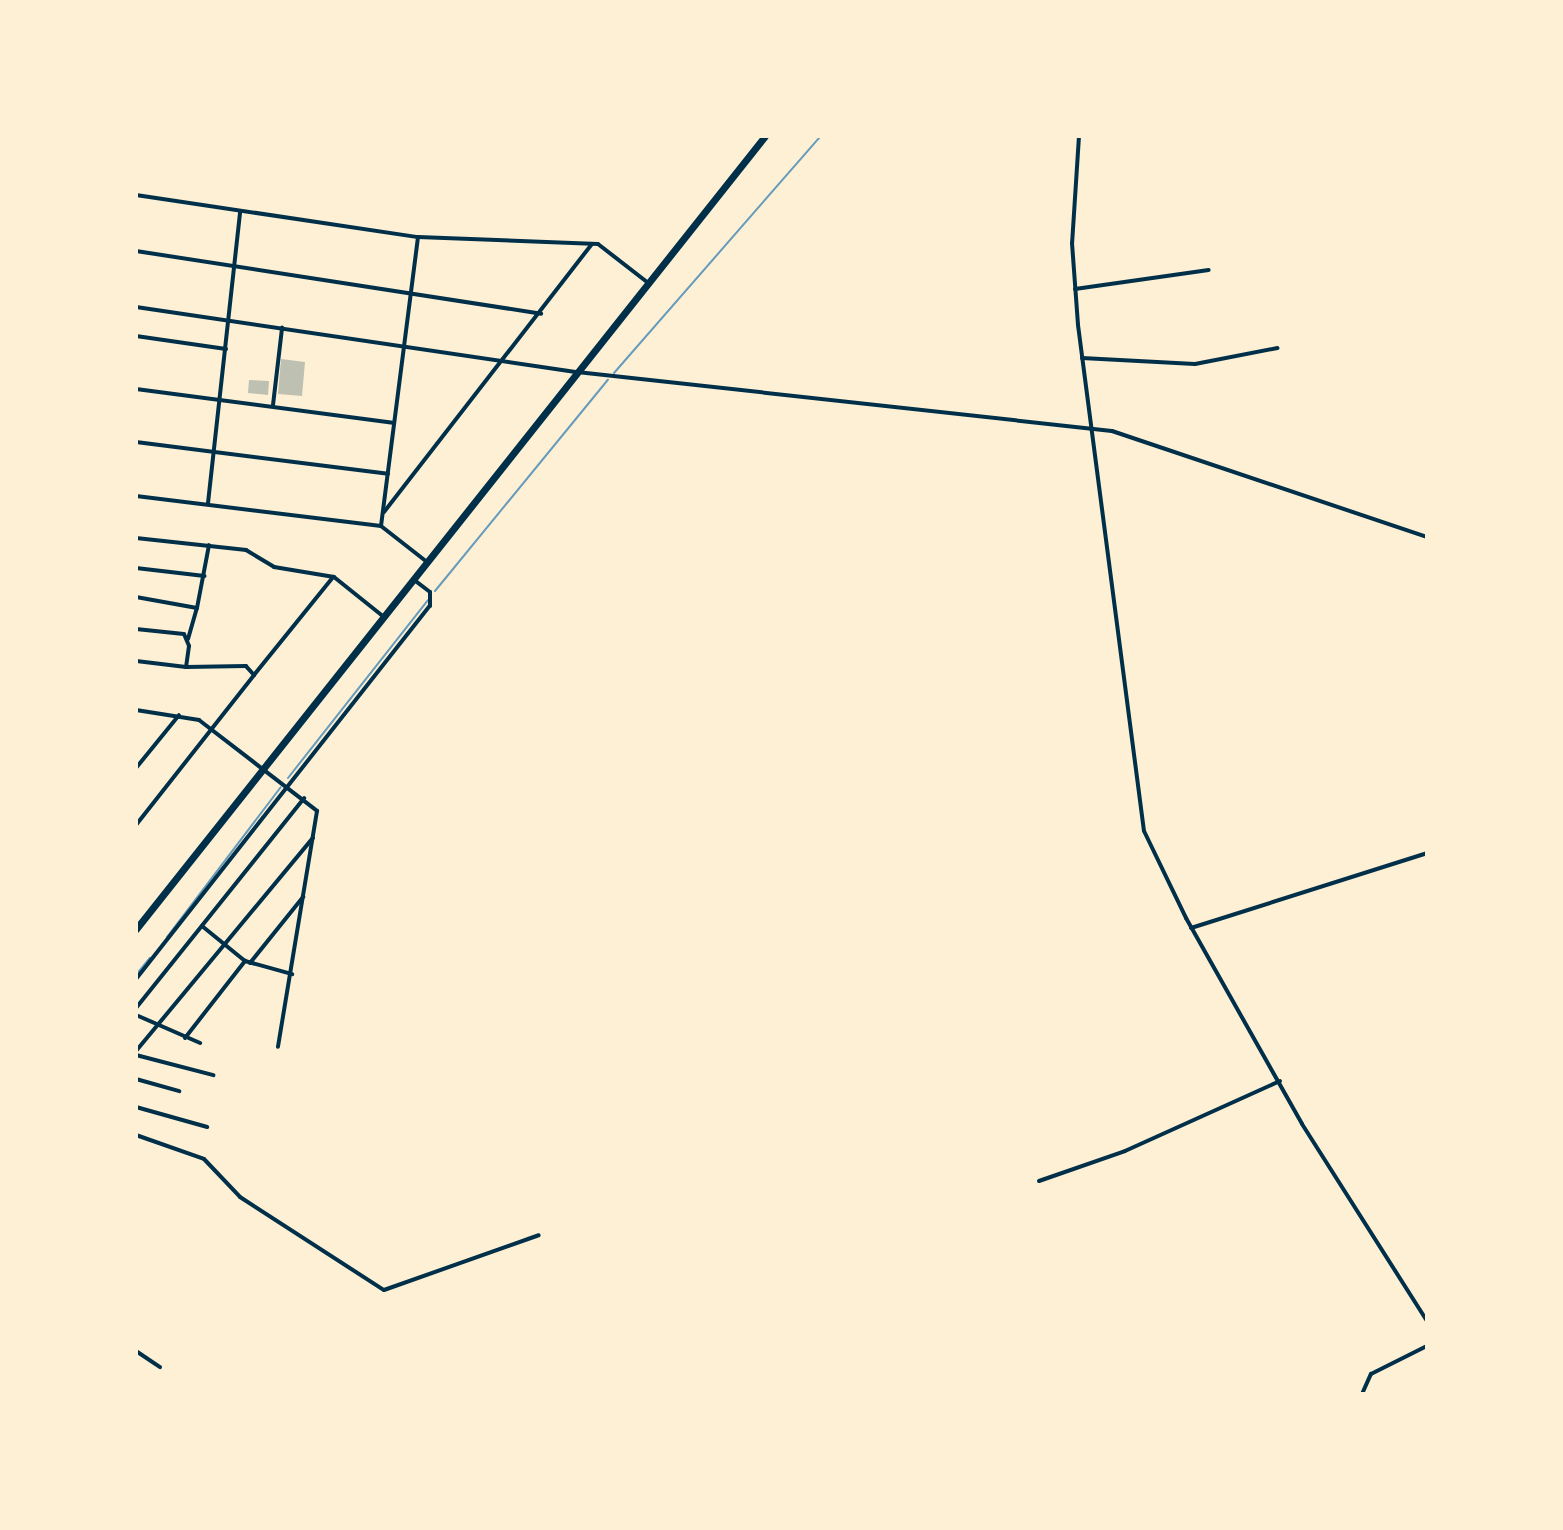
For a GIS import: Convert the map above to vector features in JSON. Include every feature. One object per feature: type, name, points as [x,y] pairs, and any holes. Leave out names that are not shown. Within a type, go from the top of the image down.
[{"type":"highway","points":[[136,929],[765,136]]},
{"type":"street","points":[[1079,136],[1072,243],[1075,289],[1141,816],[1150,847],[1191,928],[1280,1081],[1427,1321]]},
{"type":"street","points":[[136,195],[240,213],[418,237],[592,244],[606,248],[647,282]]},
{"type":"street","points":[[208,503],[240,213]]},
{"type":"street","points":[[381,526],[401,346],[418,237]]},
{"type":"street","points":[[384,512],[541,314],[592,244]]},
{"type":"street","points":[[136,251],[410,291],[541,314]]},
{"type":"street","points":[[1075,289],[1209,270]]},
{"type":"street","points":[[136,307],[577,372],[1137,437],[1427,537]]},
{"type":"street","points":[[273,405],[282,328]]},
{"type":"street","points":[[136,336],[226,349]]},
{"type":"street","points":[[1082,358],[1195,364],[1277,348]]},
{"type":"street","points":[[136,389],[393,423]]},
{"type":"street","points":[[136,442],[388,474]]},
{"type":"street","points":[[136,496],[381,526],[428,562]]},
{"type":"street","points":[[136,538],[256,553],[278,568],[334,577],[384,617]]},
{"type":"street","points":[[186,667],[188,639],[205,576],[209,545]]},
{"type":"street","points":[[136,568],[205,576]]},
{"type":"street","points":[[136,825],[211,727],[334,577]]},
{"type":"street","points":[[136,979],[430,606],[430,592],[414,580]]},
{"type":"street","points":[[136,597],[197,608]]},
{"type":"street","points":[[136,629],[180,633],[188,639]]},
{"type":"street","points":[[136,661],[186,667],[246,666],[254,675]]},
{"type":"street","points":[[136,710],[179,715],[211,727],[317,811],[278,1047]]},
{"type":"street","points":[[136,768],[179,715]]},
{"type":"street","points":[[136,1008],[304,798]]},
{"type":"street","points":[[213,1075],[136,1053],[315,835]]},
{"type":"street","points":[[1191,928],[1427,853]]},
{"type":"street","points":[[185,1038],[305,895]]},
{"type":"street","points":[[202,926],[248,962],[292,974]]},
{"type":"street","points":[[136,1015],[155,1028],[200,1043]]},
{"type":"street","points":[[136,1079],[179,1091]]},
{"type":"street","points":[[1039,1181],[1125,1151],[1280,1081]]},
{"type":"street","points":[[136,1107],[207,1127]]},
{"type":"street","points":[[136,1135],[204,1159],[240,1197],[384,1290],[539,1235]]},
{"type":"street","points":[[1362,1394],[1371,1374],[1427,1346]]},
{"type":"street","points":[[136,1351],[160,1367]]},
{"type":"building","points":[[281,359],[305,362],[302,396],[278,394]]},
{"type":"building","points":[[249,380],[269,381],[268,395],[248,393]]},
{"type":"waterway","points":[[614,373],[821,136]]},
{"type":"waterway","points":[[435,591],[608,380]]},
{"type":"waterway","points":[[288,778],[428,600]]},
{"type":"waterway","points":[[167,937],[281,787]]},
{"type":"waterway","points":[[136,975],[150,958]]}]
